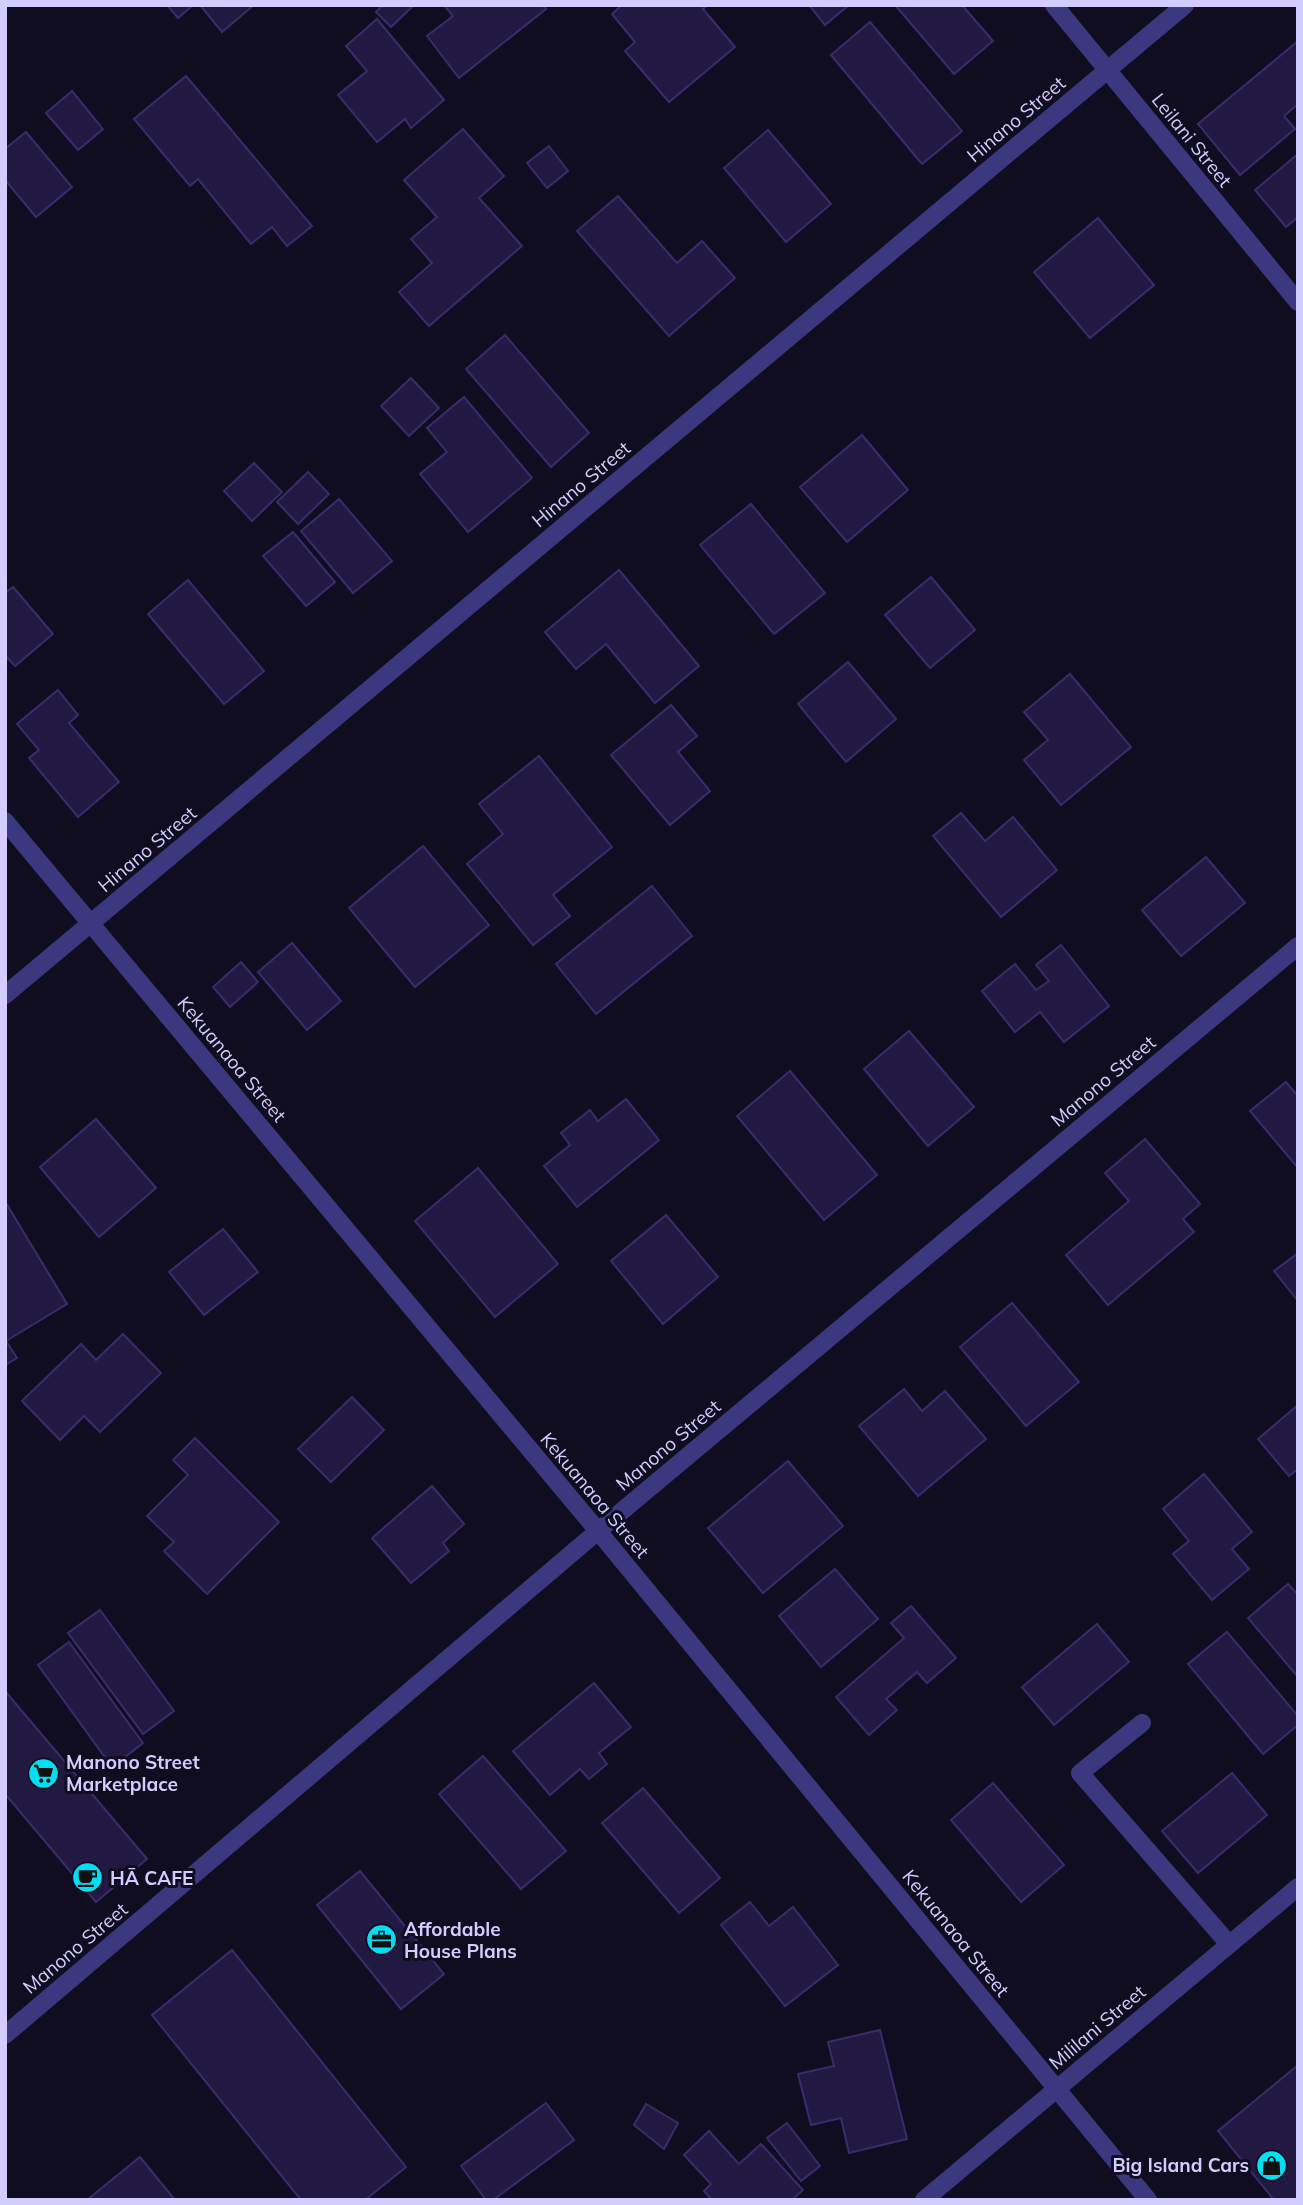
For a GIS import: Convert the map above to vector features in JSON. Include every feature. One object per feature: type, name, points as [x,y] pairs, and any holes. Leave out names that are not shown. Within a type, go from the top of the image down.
[{"type":"street","name":"Leilani Street","points":[[1054,5],[1298,302]]},
{"type":"street","name":"Hinano Street","points":[[5,995],[1185,5]]},
{"type":"street","name":"Kekuanaoa Street","points":[[5,821],[598,1531],[1148,2200]]},
{"type":"street","name":"Manono Street","points":[[5,2035],[598,1531],[1298,946]]},
{"type":"street","points":[[1142,1723],[1080,1773],[1229,1944]]},
{"type":"street","name":"Mililani Street","points":[[924,2200],[1298,1887]]},
{"type":"building","points":[[167,5],[193,5],[178,18]]},
{"type":"building","points":[[200,5],[254,5],[222,32]]},
{"type":"building","points":[[383,5],[414,5],[391,27],[376,12]]},
{"type":"building","points":[[444,5],[543,5],[546,9],[459,78],[427,36],[453,16]]},
{"type":"building","points":[[622,5],[707,5],[703,9],[735,47],[669,102],[625,51],[635,42],[612,14]]},
{"type":"building","points":[[809,5],[849,5],[825,25]]},
{"type":"building","points":[[895,5],[962,5],[993,41],[954,74]]},
{"type":"building","points":[[377,19],[444,100],[411,128],[405,119],[377,142],[338,95],[367,71],[346,46]]},
{"type":"building","points":[[870,22],[962,131],[922,164],[831,55]]},
{"type":"building","points":[[1298,41],[1298,104],[1284,116],[1295,129],[1240,175],[1198,124]]},
{"type":"building","points":[[186,76],[312,226],[287,246],[272,227],[251,244],[198,179],[190,186],[134,119]]},
{"type":"building","points":[[72,91],[103,129],[78,150],[46,113]]},
{"type":"building","points":[[463,129],[504,176],[479,198],[522,246],[429,326],[399,292],[432,263],[411,239],[437,217],[404,180]]},
{"type":"building","points":[[768,130],[831,204],[786,242],[724,168]]},
{"type":"building","points":[[26,132],[72,187],[36,217],[5,180],[5,149]]},
{"type":"building","points":[[549,146],[568,171],[547,188],[527,163]]},
{"type":"building","points":[[1298,154],[1298,217],[1286,227],[1255,190]]},
{"type":"building","points":[[618,196],[677,263],[702,241],[735,278],[669,336],[577,231]]},
{"type":"building","points":[[1098,218],[1154,285],[1090,338],[1034,272]]},
{"type":"building","points":[[505,335],[589,433],[551,467],[466,369]]},
{"type":"building","points":[[411,378],[439,408],[409,436],[381,406]]},
{"type":"building","points":[[464,397],[532,478],[468,532],[420,474],[447,452],[427,428]]},
{"type":"building","points":[[862,435],[908,490],[847,542],[800,487]]},
{"type":"building","points":[[254,463],[282,492],[252,521],[224,491]]},
{"type":"building","points":[[308,472],[329,494],[298,524],[277,502]]},
{"type":"building","points":[[339,499],[392,561],[353,593],[301,531]]},
{"type":"building","points":[[751,504],[825,593],[774,634],[700,545]]},
{"type":"building","points":[[293,532],[335,582],[306,606],[263,556]]},
{"type":"building","points":[[619,570],[699,666],[655,703],[606,644],[576,669],[545,632]]},
{"type":"building","points":[[931,577],[975,630],[930,668],[885,615]]},
{"type":"building","points":[[188,580],[264,671],[224,704],[148,614]]},
{"type":"building","points":[[13,587],[53,634],[15,666],[5,655],[5,593]]},
{"type":"building","points":[[848,662],[896,719],[846,762],[798,704]]},
{"type":"building","points":[[1070,674],[1131,747],[1061,805],[1024,760],[1048,740],[1024,712]]},
{"type":"building","points":[[58,690],[78,715],[69,723],[119,782],[78,817],[29,758],[39,750],[17,724]]},
{"type":"building","points":[[671,705],[697,736],[678,752],[710,791],[670,825],[611,755]]},
{"type":"building","points":[[539,756],[612,847],[553,895],[570,916],[533,945],[467,864],[503,834],[479,804]]},
{"type":"building","points":[[961,813],[985,841],[1013,817],[1057,870],[1001,917],[933,836]]},
{"type":"building","points":[[423,846],[489,925],[415,987],[349,908]]},
{"type":"building","points":[[1206,857],[1245,903],[1181,956],[1142,910]]},
{"type":"building","points":[[652,886],[692,936],[596,1014],[556,964]]},
{"type":"building","points":[[292,943],[341,1001],[307,1030],[258,972]]},
{"type":"building","points":[[1061,945],[1109,1006],[1064,1042],[1040,1012],[1015,1032],[982,991],[1015,964],[1036,990],[1049,981],[1036,965]]},
{"type":"building","points":[[241,962],[258,982],[230,1007],[213,987]]},
{"type":"building","points":[[909,1031],[974,1107],[928,1146],[864,1069]]},
{"type":"building","points":[[790,1071],[877,1175],[824,1220],[737,1116]]},
{"type":"building","points":[[1286,1082],[1298,1096],[1298,1168],[1250,1111]]},
{"type":"building","points":[[626,1099],[659,1140],[577,1207],[544,1166],[570,1145],[561,1133],[590,1110],[598,1121]]},
{"type":"building","points":[[96,1119],[156,1188],[99,1237],[40,1167]]},
{"type":"building","points":[[1145,1139],[1200,1204],[1183,1219],[1194,1232],[1108,1305],[1066,1255],[1129,1201],[1105,1173]]},
{"type":"building","points":[[478,1168],[558,1264],[495,1317],[415,1221]]},
{"type":"building","points":[[6,1203],[67,1304],[6,1341],[17,1358],[5,1365]]},
{"type":"building","points":[[666,1215],[718,1277],[663,1324],[611,1261]]},
{"type":"building","points":[[223,1229],[258,1272],[204,1315],[169,1272]]},
{"type":"building","points":[[1298,1253],[1298,1301],[1274,1271]]},
{"type":"building","points":[[1012,1303],[1079,1382],[1026,1426],[960,1347]]},
{"type":"building","points":[[123,1334],[161,1373],[100,1432],[84,1416],[60,1440],[22,1401],[81,1344],[96,1360]]},
{"type":"building","points":[[904,1389],[922,1411],[945,1391],[986,1439],[918,1496],[859,1426]]},
{"type":"building","points":[[352,1397],[384,1430],[331,1482],[298,1449]]},
{"type":"building","points":[[1298,1405],[1298,1469],[1289,1476],[1258,1439]]},
{"type":"building","points":[[195,1438],[279,1522],[207,1594],[164,1551],[174,1542],[147,1516],[188,1475],[173,1460]]},
{"type":"building","points":[[788,1461],[843,1526],[763,1593],[708,1528]]},
{"type":"building","points":[[1204,1474],[1252,1532],[1232,1549],[1249,1569],[1212,1600],[1173,1554],[1189,1541],[1163,1509]]},
{"type":"building","points":[[432,1486],[464,1524],[443,1543],[449,1551],[411,1583],[372,1538]]},
{"type":"building","points":[[835,1569],[878,1619],[821,1667],[779,1616]]},
{"type":"building","points":[[1288,1584],[1298,1595],[1298,1677],[1248,1618]]},
{"type":"building","points":[[911,1606],[956,1658],[927,1683],[917,1672],[886,1699],[897,1710],[869,1735],[836,1697],[904,1638],[891,1623]]},
{"type":"building","points":[[100,1610],[174,1711],[143,1734],[68,1633]]},
{"type":"building","points":[[1097,1624],[1129,1662],[1054,1725],[1022,1687]]},
{"type":"building","points":[[1227,1632],[1298,1716],[1298,1725],[1263,1754],[1188,1664]]},
{"type":"building","points":[[69,1642],[143,1743],[112,1767],[38,1665]]},
{"type":"building","points":[[594,1683],[631,1727],[599,1753],[607,1764],[589,1779],[580,1769],[550,1795],[513,1751]]},
{"type":"building","points":[[5,1691],[147,1859],[96,1902],[5,1794]]},
{"type":"building","points":[[483,1756],[566,1851],[521,1889],[439,1794]]},
{"type":"building","points":[[1232,1773],[1267,1815],[1198,1873],[1162,1831]]},
{"type":"building","points":[[993,1783],[1064,1865],[1021,1902],[951,1820]]},
{"type":"building","points":[[643,1788],[720,1878],[679,1913],[602,1823]]},
{"type":"building","name":"Affordable House Plans","points":[[360,1871],[444,1974],[401,2009],[317,1905]]},
{"type":"building","points":[[750,1902],[769,1926],[793,1907],[838,1965],[785,2006],[721,1925]]},
{"type":"building","points":[[232,1950],[406,2167],[365,2200],[301,2200],[152,2015]]},
{"type":"building","points":[[880,2030],[907,2139],[849,2153],[841,2118],[811,2125],[798,2074],[834,2066],[828,2042]]},
{"type":"building","name":"Big Island Cars","points":[[1298,2065],[1298,2200],[1274,2200],[1218,2131]]},
{"type":"building","points":[[546,2103],[574,2140],[493,2200],[486,2200],[461,2166]]},
{"type":"building","points":[[646,2104],[678,2123],[664,2149],[634,2125]]},
{"type":"building","points":[[787,2123],[820,2166],[801,2181],[767,2138]]},
{"type":"building","points":[[709,2131],[739,2164],[761,2144],[803,2190],[792,2200],[712,2200],[704,2191],[711,2184],[684,2155]]},
{"type":"building","points":[[140,2157],[175,2200],[87,2200]]},
{"type":"place","name":"Manono Street Marketplace","points":[[43,1773]]},
{"type":"place","name":"HĀ CAFE","points":[[87,1878]]},
{"type":"place","name":"Affordable House Plans","points":[[381,1940]]},
{"type":"place","name":"Big Island Cars","points":[[1272,2165]]}]
